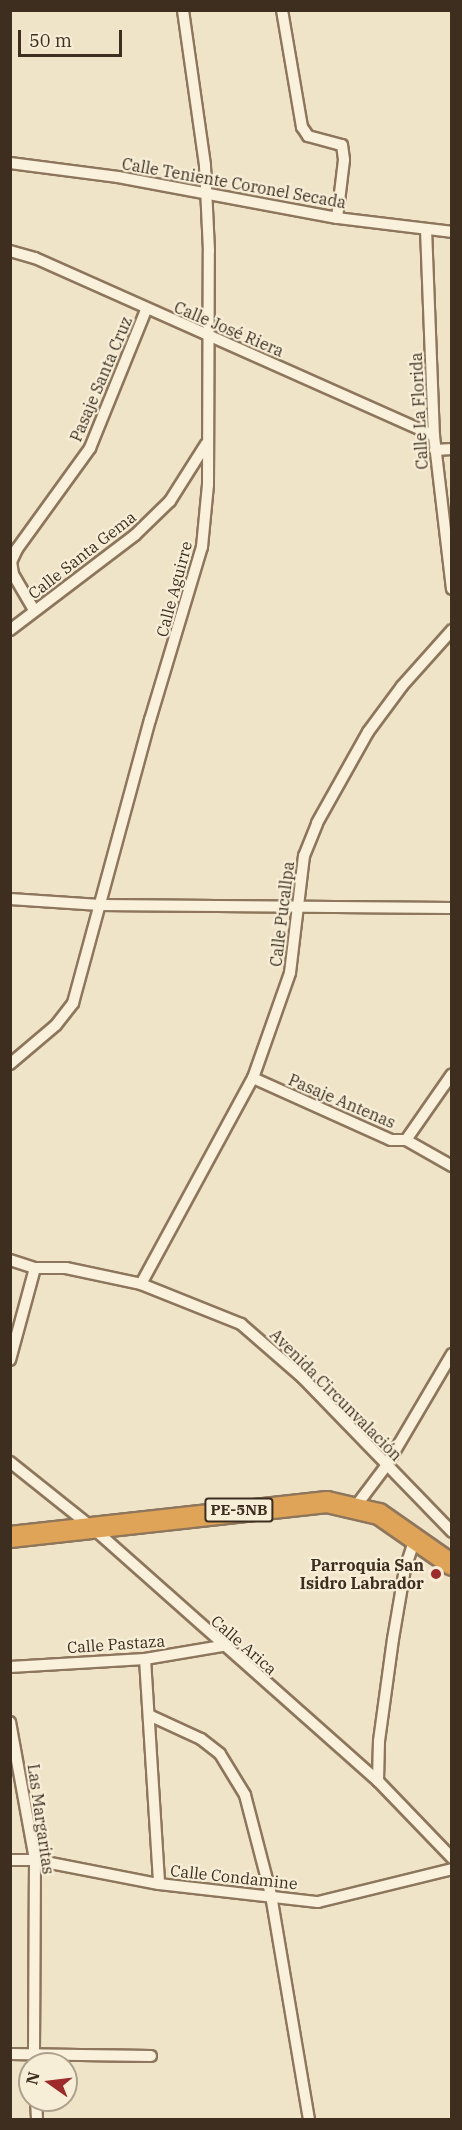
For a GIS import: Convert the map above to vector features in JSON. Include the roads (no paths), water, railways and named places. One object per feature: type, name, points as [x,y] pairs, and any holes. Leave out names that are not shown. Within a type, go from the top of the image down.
[{"type":"highway","name":"PE-5NB","points":[[10,1537],[94,1529],[281,1504],[327,1502],[357,1506],[379,1514],[452,1565]]},
{"type":"street","name":"Calle Aguirre","points":[[10,1064],[56,1024],[73,1003],[202,547],[208,441],[207,195],[183,10]]},
{"type":"street","points":[[282,10],[302,128],[308,136],[342,145],[344,160],[337,218]]},
{"type":"street","name":"Calle Teniente Coronel Secada","points":[[10,163],[118,177],[337,218],[452,232]]},
{"type":"street","name":"Calle La Florida","points":[[426,229],[435,450],[452,589]]},
{"type":"street","name":"Calle José Riera","points":[[10,251],[35,258],[146,310],[206,334],[434,436]]},
{"type":"street","name":"Pasaje Santa Cruz","points":[[34,610],[13,574],[11,562],[17,549],[90,448],[146,310]]},
{"type":"street","name":"Calle Santa Gema","points":[[10,630],[135,535],[170,501],[208,441]]},
{"type":"street","points":[[435,450],[452,449]]},
{"type":"street","name":"Calle Pucallpa","points":[[141,1284],[253,1078],[290,973],[304,856],[316,822],[341,778],[402,686],[452,630]]},
{"type":"street","points":[[10,899],[100,905],[452,909]]},
{"type":"street","points":[[406,1140],[452,1074]]},
{"type":"street","name":"Pasaje Antenas","points":[[253,1078],[391,1140],[406,1140],[452,1166]]},
{"type":"street","name":"Avenida Circunvalación","points":[[10,1260],[35,1268],[66,1268],[141,1284],[241,1324],[268,1344],[452,1532]]},
{"type":"street","points":[[10,1360],[35,1268]]},
{"type":"street","points":[[357,1506],[386,1466],[452,1354]]},
{"type":"street","name":"Calle Arica","points":[[10,1462],[94,1529],[222,1646],[378,1781],[452,1858]]},
{"type":"street","points":[[378,1781],[379,1741],[393,1639],[405,1569],[415,1539]]},
{"type":"street","name":"Calle Pastaza","points":[[10,1667],[145,1659],[222,1646]]},
{"type":"street","points":[[145,1659],[152,1716],[159,1884]]},
{"type":"street","points":[[152,1716],[201,1739],[220,1754],[232,1771],[252,1818],[271,1895],[309,2120]]},
{"type":"street","name":"Las Margaritas","points":[[10,1722],[35,1860],[34,2052]]},
{"type":"street","name":"Calle Condamine","points":[[10,1860],[35,1860],[159,1884],[318,1902],[452,1869]]},
{"type":"street","points":[[78,2058],[151,2056]]},
{"type":"place","name":"Parroquia San Isidro Labrador","points":[[436,1574]]}]
